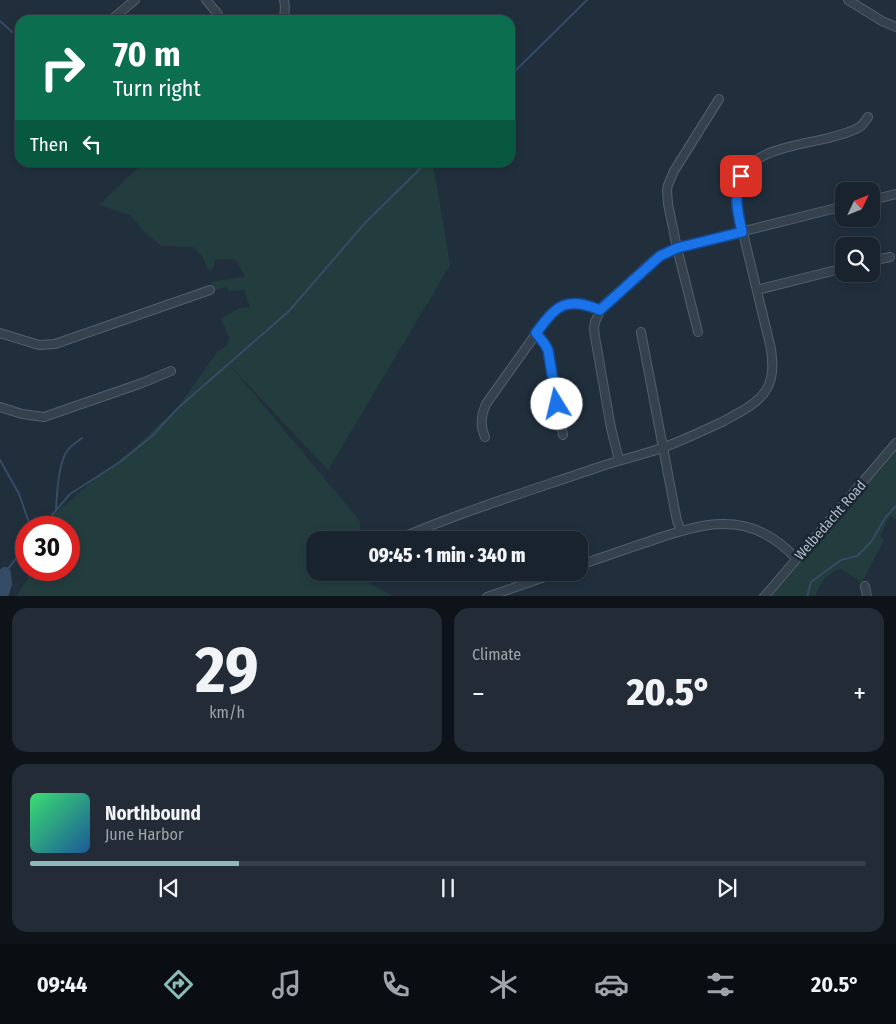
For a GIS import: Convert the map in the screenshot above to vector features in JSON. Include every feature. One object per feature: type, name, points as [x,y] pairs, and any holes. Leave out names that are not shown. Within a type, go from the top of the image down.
[{"type":"street","points":[[117,15],[135,0]]},
{"type":"street","points":[[206,0],[218,14]]},
{"type":"street","points":[[284,0],[284,15]]},
{"type":"street","points":[[848,0],[882,21],[896,27]]},
{"type":"street","points":[[698,332],[677,248],[667,190],[674,171],[720,99]]},
{"type":"street","points":[[418,531],[619,460],[664,447],[696,434],[751,406],[765,392],[772,372],[772,359],[737,208],[737,191],[741,176],[751,163],[764,156],[846,133],[860,126],[868,117]]},
{"type":"street","points":[[880,198],[896,194]]},
{"type":"street","points":[[619,460],[611,428],[595,337],[595,322],[600,310],[654,260],[677,248],[835,208]]},
{"type":"street","points":[[880,259],[890,257]]},
{"type":"street","points":[[756,290],[835,270]]},
{"type":"street","points":[[0,334],[39,345],[55,344],[210,290]]},
{"type":"street","points":[[485,437],[482,431],[482,420],[486,404],[552,313],[557,308],[578,303],[600,310]]},
{"type":"street","points":[[641,332],[677,521],[681,530]]},
{"type":"street","points":[[536,333],[544,343],[549,355],[563,435]]},
{"type":"street","points":[[0,407],[22,414],[44,417],[143,385],[171,371]]},
{"type":"street","name":"Welbedacht Road","points":[[764,596],[896,443]]},
{"type":"street","points":[[588,562],[681,530],[708,524],[743,526],[762,532],[786,548],[796,558]]},
{"type":"street","points":[[487,596],[532,581]]},
{"type":"street","points":[[865,586],[867,596]]},
{"type":"green space","points":[[139,167],[434,167],[450,265],[328,470],[227,362],[359,520],[361,531],[306,531],[306,581],[367,581],[393,596],[17,596],[26,581],[80,581],[80,516],[53,516],[98,476],[131,451],[178,407],[218,351],[227,346],[229,337],[221,318],[240,308],[250,307],[244,290],[229,291],[226,287],[214,290],[211,282],[245,276],[236,260],[216,259],[212,271],[207,268],[202,256],[193,247],[161,246],[130,215],[99,205]]},
{"type":"green space","points":[[896,445],[896,519],[890,516],[880,536],[884,540],[862,582],[840,569],[827,577],[815,596],[766,596]]},
{"type":"waterway","points":[[515,71],[587,0]]},
{"type":"waterway","points":[[0,21],[12,32]]},
{"type":"waterway","points":[[51,516],[70,494],[120,462],[152,436],[178,408],[289,311],[365,223],[422,167]]},
{"type":"waterway","points":[[56,510],[59,480],[64,457],[70,447],[82,438]]},
{"type":"waterway","points":[[0,460],[19,494],[27,516]]},
{"type":"waterway","points":[[807,596],[811,582],[841,560],[857,556],[871,542],[885,518],[896,506]]},
{"type":"waterway","points":[[5,573],[15,560]]},
{"type":"waterway","points":[[2,596],[6,584],[5,573]]},
{"type":"route","points":[[557,404],[548,350],[536,333],[548,317],[557,308],[570,304],[578,303],[600,310],[660,256],[677,248],[742,232],[736,200],[741,176]]}]
